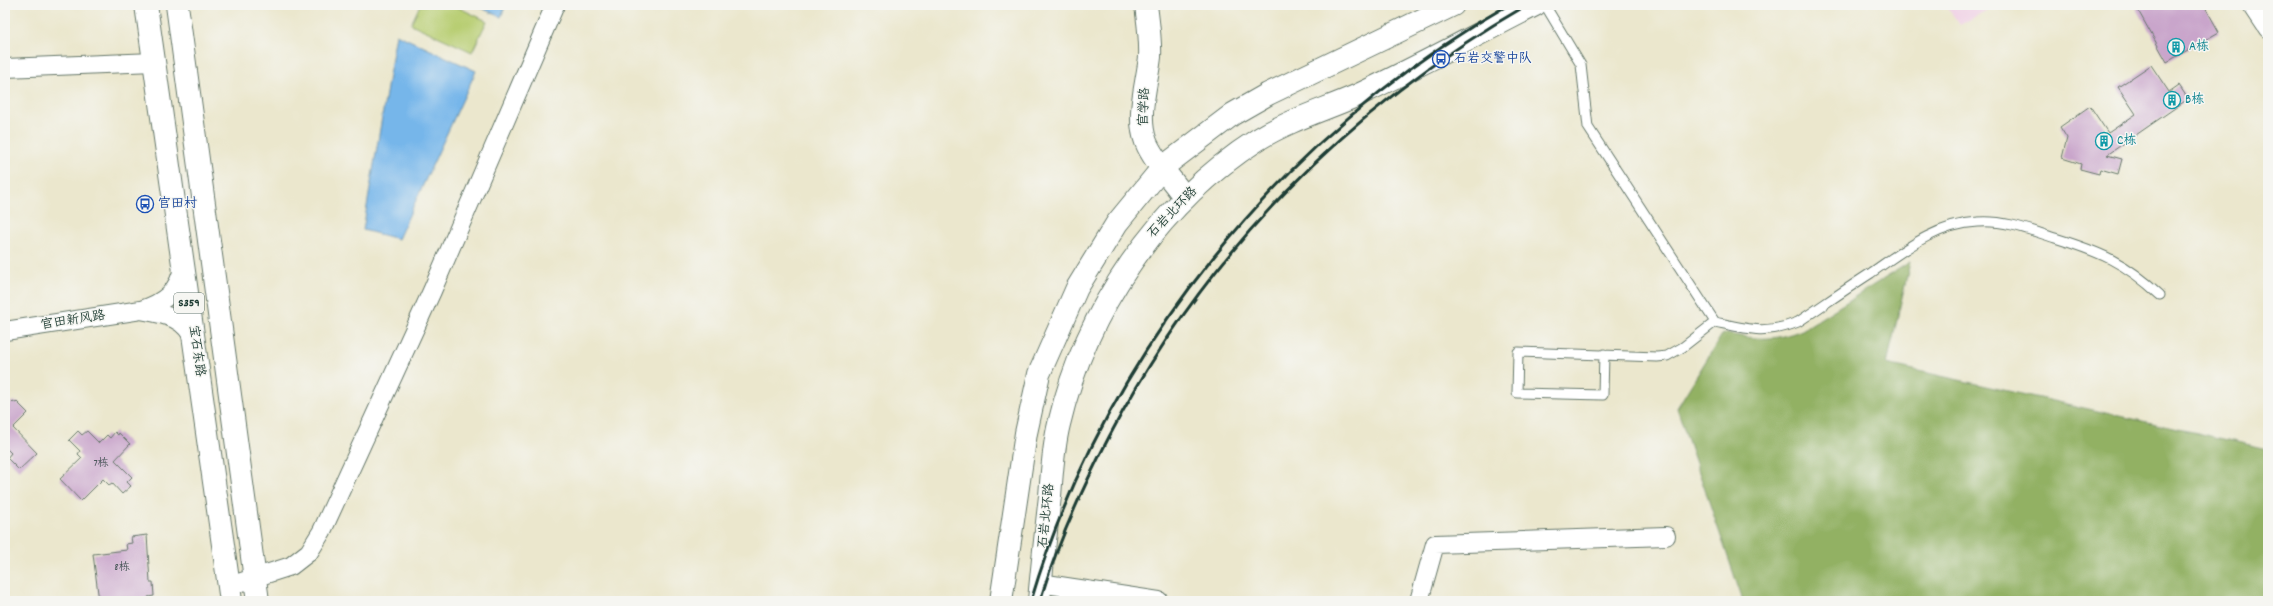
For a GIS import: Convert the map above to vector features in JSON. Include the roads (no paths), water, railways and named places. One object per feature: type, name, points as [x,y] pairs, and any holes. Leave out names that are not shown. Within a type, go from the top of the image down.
[{"type":"main road","name":"宝石东路","points":[[146,5],[230,594]]},
{"type":"main road","name":"S359","points":[[177,5],[258,601]]},
{"type":"main road","name":"官学路","points":[[1146,5],[1150,30],[1150,56],[1143,116],[1146,142],[1185,198]]},
{"type":"main road","points":[[1001,601],[1026,433],[1039,374],[1069,304],[1088,267],[1117,223],[1163,167],[1233,114],[1268,94],[1453,5]]},
{"type":"main road","name":"石岩北环路","points":[[1040,592],[1058,426],[1068,392],[1081,356],[1097,319],[1120,279],[1146,241],[1185,198],[1224,163],[1259,139],[1296,119],[1357,95],[1535,5]]},
{"type":"street","points":[[230,594],[255,578],[291,566],[310,552],[322,531],[432,291],[555,5]]},
{"type":"street","points":[[2252,5],[2268,29]]},
{"type":"street","points":[[5,68],[154,62]]},
{"type":"street","name":"官田新风路","points":[[5,331],[141,310],[159,303],[174,291],[180,281],[183,262]]},
{"type":"street","name":"官田新风路","points":[[141,310],[180,321],[189,330],[194,342]]},
{"type":"street","points":[[1419,601],[1435,544],[1666,536]]},
{"type":"street","points":[[1040,592],[1159,601]]},
{"type":"lane","points":[[1545,5],[1581,66],[1588,127],[1716,322],[1753,330],[1768,331],[1783,328],[1798,322],[1924,237],[1950,226],[1979,222],[2007,224],[2095,250],[2119,262],[2141,277],[2160,294]]},
{"type":"lane","points":[[1604,354],[1603,395],[1517,392],[1518,352],[1604,354],[1657,357],[1667,356],[1684,348],[1716,322]]},
{"type":"water","points":[[475,5],[506,5],[501,17]]},
{"type":"water","points":[[396,34],[476,71],[398,239],[363,230]]},
{"type":"railway","points":[[1031,601],[1064,509],[1105,421],[1155,337],[1213,258],[1278,185],[1349,118],[1426,57],[1508,5]]},
{"type":"railway","points":[[1040,601],[1054,559],[1071,517],[1109,437],[1147,370],[1189,307],[1236,247],[1287,191],[1342,138],[1400,90],[1462,45],[1527,5]]},
{"type":"place","name":"A栋","points":[[2176,47]]},
{"type":"place","name":"石岩交警中队","points":[[1441,59]]},
{"type":"place","name":"B栋","points":[[2172,100]]},
{"type":"place","name":"C栋","points":[[2104,141]]},
{"type":"place","name":"官田村","points":[[145,204]]}]
